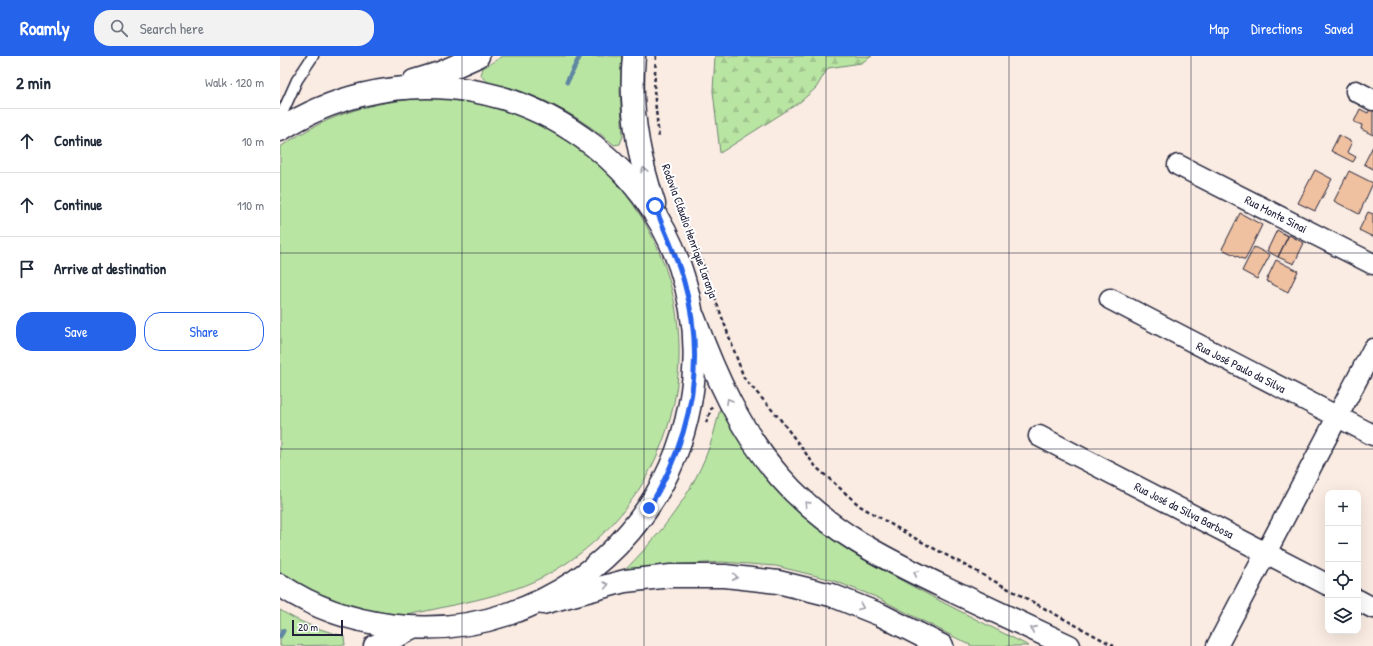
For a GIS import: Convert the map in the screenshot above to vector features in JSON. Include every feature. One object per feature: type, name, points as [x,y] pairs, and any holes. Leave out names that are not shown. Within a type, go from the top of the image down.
[{"type":"main road","points":[[280,130],[313,112],[337,102],[440,73],[478,56]]},
{"type":"main road","name":"Rodovia Cláudio Henrique Laranja","points":[[634,56],[633,91],[639,149],[646,178],[665,233]]},
{"type":"main road","points":[[387,89],[438,87],[476,92],[514,101],[560,122],[582,136],[621,170],[652,211],[665,233],[676,256],[690,306],[710,361],[751,439],[780,478],[815,512],[853,541],[896,564],[1069,646]]},
{"type":"main road","points":[[528,607],[574,582],[596,566],[633,529],[662,486],[674,462],[689,411],[695,359],[690,306]]},
{"type":"main road","points":[[280,585],[303,598],[339,613],[377,623],[415,627],[454,626],[492,619],[528,607],[625,581],[671,576],[725,576],[778,582],[831,596],[881,615],[942,646]]},
{"type":"main road","points":[[375,646],[415,627]]},
{"type":"street","name":"Rua Monte Sinai","points":[[1178,165],[1373,264]]},
{"type":"street","name":"Rua José Paulo da Silva","points":[[1110,298],[1373,435]]},
{"type":"street","points":[[1217,646],[1373,349]]},
{"type":"street","name":"Rua José da Silva Barbosa","points":[[1040,436],[1325,583]]},
{"type":"street","points":[[1361,602],[1373,608]]},
{"type":"lane","points":[[280,118],[297,80],[313,56]]},
{"type":"path","points":[[656,56],[654,90],[660,145]]},
{"type":"path","name":"Rodovia Cláudio Henrique Laranja","points":[[666,172],[675,198],[698,251],[744,378],[780,419],[816,467],[860,506],[910,536],[1114,646]]},
{"type":"green space","points":[[503,56],[622,56],[620,91],[623,136],[620,144],[614,145],[567,112],[543,100],[517,90],[492,84],[484,79],[481,75],[483,68]]},
{"type":"green space","points":[[715,56],[872,56],[861,63],[828,68],[816,88],[800,102],[720,153],[713,91]]},
{"type":"green space","points":[[438,98],[483,105],[512,113],[526,118],[554,132],[594,161],[627,196],[652,235],[669,279],[678,325],[678,372],[670,419],[653,464],[644,482],[621,514],[593,543],[561,567],[516,589],[477,600],[399,618],[390,618],[280,588],[280,147],[317,125],[355,110],[395,101]]},
{"type":"green space","points":[[722,400],[749,450],[772,485],[810,522],[841,546],[875,566],[939,601],[1029,646],[972,646],[876,597],[829,579],[776,566],[722,562],[671,565],[622,573],[663,527],[675,511],[696,477],[705,458]]},
{"type":"green space","points":[[280,610],[311,626],[344,636],[345,645],[280,646]]},
{"type":"building","points":[[1373,104],[1373,135],[1361,129],[1362,125],[1354,122],[1360,109],[1368,113]]},
{"type":"building","points":[[1339,135],[1352,142],[1347,152],[1356,157],[1353,162],[1331,151]]},
{"type":"building","points":[[1373,146],[1373,169],[1364,164]]},
{"type":"building","points":[[1315,170],[1332,179],[1315,211],[1298,203]]},
{"type":"building","points":[[1349,171],[1373,183],[1359,214],[1334,201]]},
{"type":"building","points":[[1368,212],[1373,214],[1373,237],[1359,230]]},
{"type":"building","points":[[1240,213],[1262,225],[1245,260],[1222,249]]},
{"type":"building","points":[[1277,230],[1288,236],[1278,257],[1267,251]]},
{"type":"building","points":[[1289,235],[1304,243],[1294,264],[1278,257]]},
{"type":"building","points":[[1254,247],[1270,255],[1257,279],[1242,271]]},
{"type":"building","points":[[1276,260],[1298,271],[1288,292],[1266,281]]},
{"type":"waterway","points":[[567,82],[580,56]]},
{"type":"waterway","points":[[280,636],[283,631]]},
{"type":"route","points":[[649,508],[674,462],[682,437],[689,411],[695,359],[694,332],[684,281],[676,256],[665,233],[655,206]]}]
